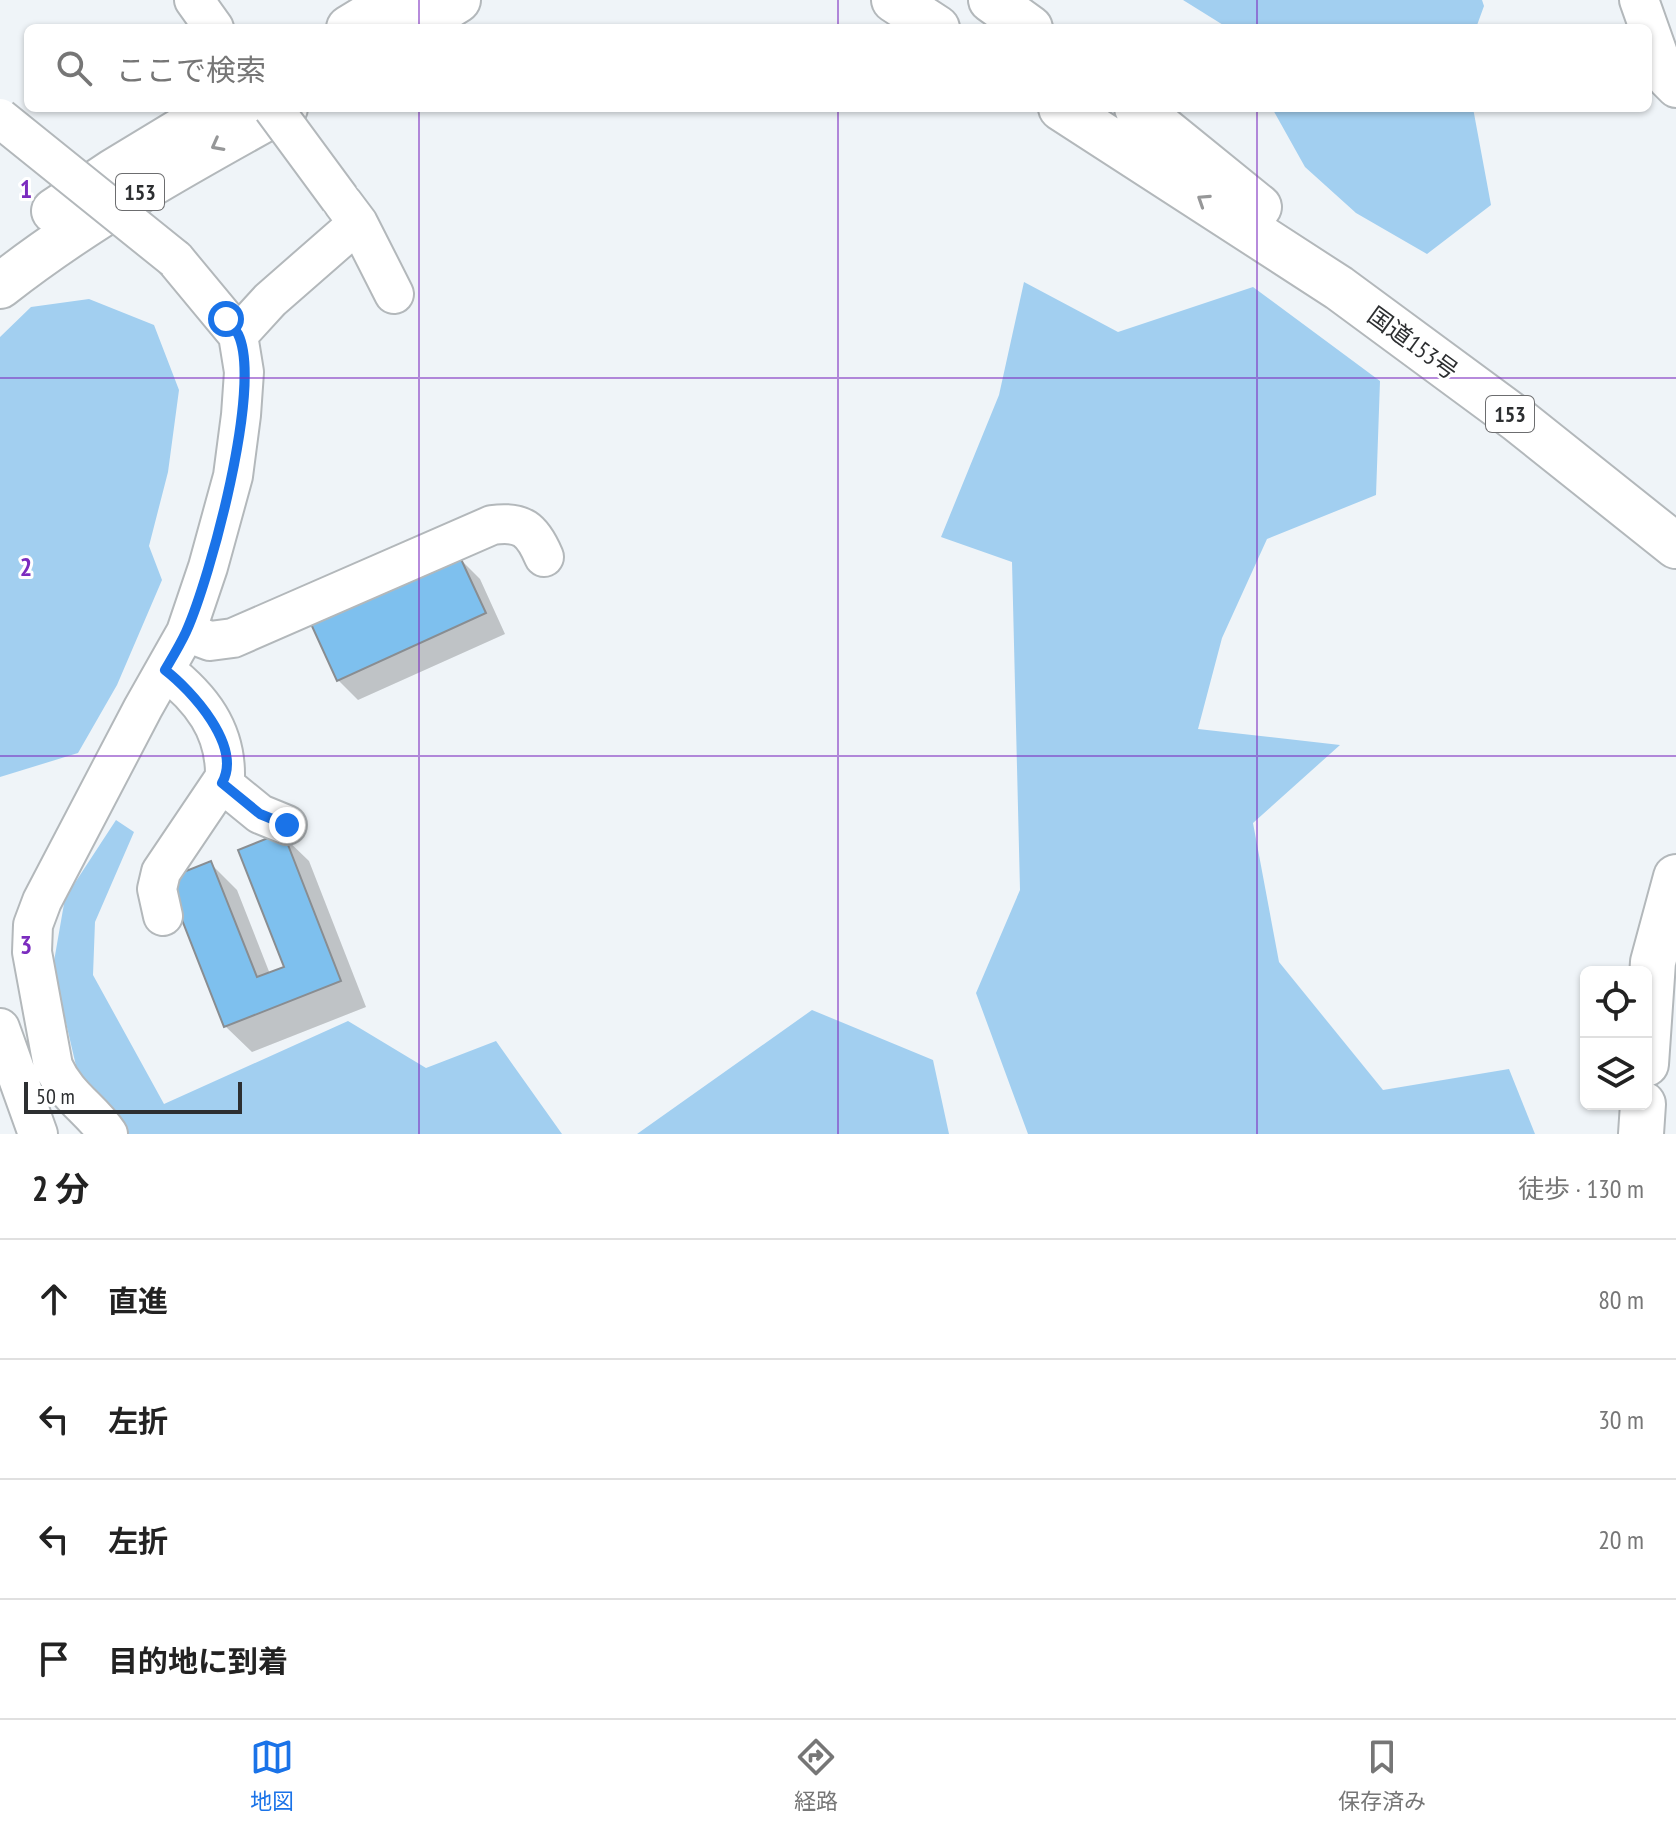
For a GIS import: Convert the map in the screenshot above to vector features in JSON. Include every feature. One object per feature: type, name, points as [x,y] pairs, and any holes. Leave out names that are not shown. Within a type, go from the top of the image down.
[{"type":"main road","points":[[356,24],[395,0]]},
{"type":"main road","points":[[419,24],[458,0]]},
{"type":"main road","points":[[894,0],[931,24]]},
{"type":"main road","points":[[991,0],[1024,24]]},
{"type":"main road","name":"153","points":[[0,250],[114,171],[211,112]]},
{"type":"main road","name":"153","points":[[0,286],[86,224],[197,155],[278,112]]},
{"type":"main road","name":"国道153号","points":[[1067,112],[1339,288],[1518,420],[1676,546]]},
{"type":"main road","name":"国道153号","points":[[1142,112],[1279,223],[1339,288]]},
{"type":"main road","points":[[1648,1038],[1653,962],[1676,877]]},
{"type":"main road","points":[[1641,1134],[1643,1110]]},
{"type":"street","points":[[194,0],[211,24]]},
{"type":"street","points":[[1639,0],[1648,24]]},
{"type":"street","points":[[1652,37],[1667,79],[1676,88]]},
{"type":"street","points":[[276,112],[349,211],[394,294]]},
{"type":"street","points":[[0,118],[175,259],[238,335],[244,372],[233,476],[186,632],[42,901],[33,925],[32,952],[53,1066],[72,1098],[108,1134]]},
{"type":"street","points":[[238,335],[349,211]]},
{"type":"street","points":[[186,632],[210,641],[233,638],[492,525],[511,523],[526,528],[538,542],[544,557]]},
{"type":"street","points":[[163,916],[157,889],[165,863],[222,783],[226,759],[220,734],[188,688],[165,670]]},
{"type":"street","points":[[222,783],[260,814],[287,825]]},
{"type":"street","points":[[0,1028],[38,1134]]},
{"type":"shaded area","points":[[1183,0],[1482,0],[1484,6],[1477,24],[1222,24]]},
{"type":"shaded area","points":[[1274,112],[1474,112],[1491,205],[1427,254],[1356,213],[1305,167]]},
{"type":"shaded area","points":[[1024,282],[1118,332],[1253,287],[1380,381],[1376,495],[1267,539],[1222,638],[1198,729],[1340,745],[1253,823],[1279,962],[1383,1090],[1509,1069],[1535,1134],[1028,1134],[976,993],[1020,890],[1012,562],[941,537],[999,395]]},
{"type":"shaded area","points":[[89,299],[154,325],[179,390],[168,472],[149,546],[162,580],[117,685],[78,753],[0,777],[0,337],[31,307]]},
{"type":"shaded area","points":[[116,820],[134,832],[95,922],[93,975],[164,1104],[348,1021],[426,1068],[496,1041],[562,1134],[114,1134],[77,1070],[53,967],[65,898]]},
{"type":"shaded area","points":[[812,1010],[933,1060],[949,1134],[637,1134]]},
{"type":"building","points":[[460,557],[486,613],[337,681],[311,624]]},
{"type":"building","points":[[283,832],[341,981],[224,1027],[166,879],[211,861],[257,977],[284,967],[238,850]]},
{"type":"route","points":[[226,319],[238,335],[244,372],[233,476],[186,632],[165,670],[188,688],[220,734],[226,759],[222,783],[260,814],[287,825]]}]
